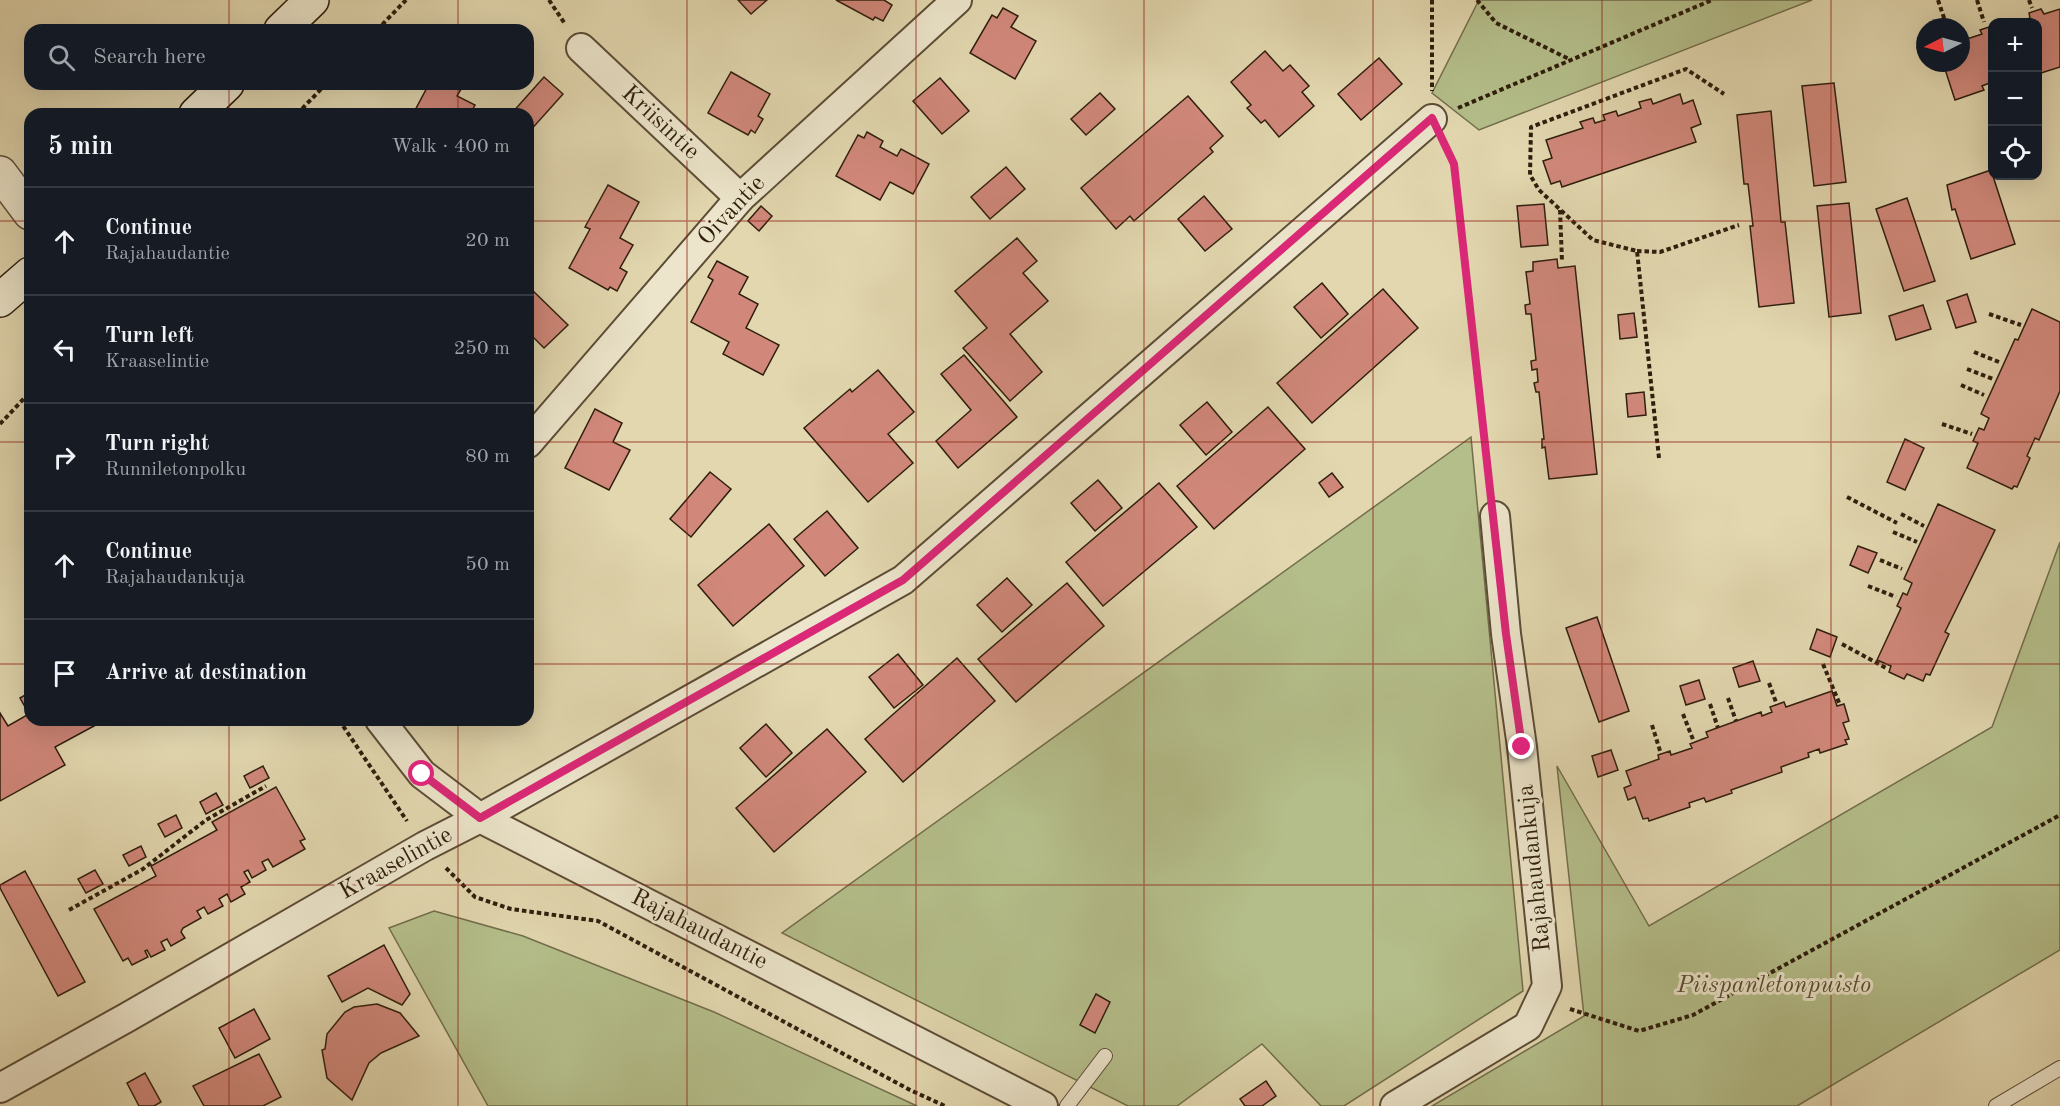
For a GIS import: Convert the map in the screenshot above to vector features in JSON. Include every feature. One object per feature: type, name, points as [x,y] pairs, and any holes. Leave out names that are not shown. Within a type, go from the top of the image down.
[{"type":"main road","points":[[287,24],[312,0]]},
{"type":"main road","points":[[202,108],[220,90]]},
{"type":"main road","points":[[0,173],[24,205]]},
{"type":"main road","points":[[0,300],[24,279]]},
{"type":"street","name":"Oivantie","points":[[534,436],[740,198],[957,0]]},
{"type":"street","name":"Kriisintie","points":[[581,48],[740,198]]},
{"type":"street","name":"Kraaselintie","points":[[0,1088],[424,846],[480,818],[903,580],[1432,118]]},
{"type":"street","name":"Rajahaudankuja","points":[[1395,1106],[1528,1026],[1547,986],[1522,747],[1506,634],[1495,516]]},
{"type":"street","name":"Rajahaudantie","points":[[385,726],[422,774],[480,818],[1043,1106]]},
{"type":"lane","points":[[1067,1106],[1105,1056]]},
{"type":"lane","points":[[1996,1106],[2060,1068]]},
{"type":"path","points":[[383,24],[406,0]]},
{"type":"path","points":[[1432,0],[1432,118],[1454,164],[1495,516]]},
{"type":"path","points":[[1477,0],[1496,23],[1571,60]]},
{"type":"path","points":[[1432,118],[1712,0]]},
{"type":"path","points":[[1938,0],[1944,18]]},
{"type":"path","points":[[1977,0],[1984,21]]},
{"type":"path","points":[[2030,0],[2032,8]]},
{"type":"path","points":[[1724,94],[1686,69],[1531,126],[1530,175],[1539,190],[1593,240],[1637,251],[1660,252],[1739,225]]},
{"type":"path","points":[[303,108],[320,90]]},
{"type":"path","points":[[1560,209],[1562,261]]},
{"type":"path","points":[[1637,251],[1659,458]]},
{"type":"path","points":[[1989,314],[2021,325]]},
{"type":"path","points":[[1974,352],[1999,362]]},
{"type":"path","points":[[1967,369],[1993,379]]},
{"type":"path","points":[[1960,385],[1984,394]]},
{"type":"path","points":[[0,424],[24,398]]},
{"type":"path","points":[[1942,424],[1972,434]]},
{"type":"path","points":[[1847,497],[1897,523]]},
{"type":"path","points":[[1901,514],[1924,525]]},
{"type":"path","points":[[1893,532],[1917,542]]},
{"type":"path","points":[[1880,560],[1902,569]]},
{"type":"path","points":[[1868,586],[1896,597]]},
{"type":"path","points":[[1842,644],[1886,668]]},
{"type":"path","points":[[1823,664],[1840,705]]},
{"type":"path","points":[[1769,683],[1777,705]]},
{"type":"path","points":[[1728,698],[1736,721]]},
{"type":"path","points":[[1710,704],[1718,728]]},
{"type":"path","points":[[1683,714],[1694,742]]},
{"type":"path","points":[[1652,725],[1661,754]]},
{"type":"path","points":[[343,726],[424,846],[475,897],[511,909],[598,921],[910,1090],[945,1106]]},
{"type":"path","points":[[69,910],[143,869],[206,820],[266,786]]},
{"type":"path","points":[[1540,999],[1639,1031],[1693,1015],[2060,815]]},
{"type":"green space","points":[[1479,0],[1812,0],[1479,130],[1432,93]]},
{"type":"green space","points":[[1471,437],[1523,991],[1344,1106],[1321,1106],[1262,1044],[1177,1106],[1128,1106],[782,933]]},
{"type":"green space","name":"Piispanletonpuisto","points":[[2060,542],[2060,950],[1797,1106],[1432,1106],[1584,1016],[1557,766],[1649,926],[1992,727]]},
{"type":"green space","points":[[434,911],[523,936],[714,1012],[917,1106],[488,1106],[389,928]]},
{"type":"building","points":[[738,0],[767,0],[751,14]]},
{"type":"building","points":[[836,0],[884,0],[892,5],[883,21],[875,17],[873,20]]},
{"type":"building","points":[[1003,8],[1018,16],[1011,27],[1036,41],[1015,79],[970,53],[992,15],[997,18]]},
{"type":"building","points":[[2041,9],[2044,14],[2060,9],[2060,67],[2042,73],[2042,18],[2030,18],[2029,13]]},
{"type":"building","points":[[1988,27],[1988,84],[1982,86],[1984,90],[1955,100],[1946,72],[1970,72],[1970,38],[1982,34],[1980,30]]},
{"type":"building","points":[[1265,51],[1283,71],[1290,65],[1309,86],[1302,92],[1314,106],[1279,137],[1265,120],[1261,123],[1247,108],[1251,105],[1231,82]]},
{"type":"building","points":[[1379,58],[1402,84],[1361,120],[1338,94]]},
{"type":"building","points":[[731,72],[770,94],[758,116],[763,119],[755,133],[751,130],[748,135],[708,113]]},
{"type":"building","points":[[544,77],[563,94],[534,126],[534,108],[516,108]]},
{"type":"building","points":[[940,78],[969,111],[942,134],[913,101]]},
{"type":"building","points":[[1834,83],[1846,182],[1814,186],[1802,86]]},
{"type":"building","points":[[426,90],[460,90],[457,96],[475,105],[473,108],[416,108]]},
{"type":"building","points":[[1100,93],[1115,109],[1086,135],[1071,119]]},
{"type":"building","points":[[1680,94],[1683,104],[1693,100],[1701,124],[1691,128],[1696,142],[1562,187],[1560,181],[1551,184],[1543,161],[1552,158],[1546,140],[1583,128],[1580,122],[1593,118],[1595,123],[1605,120],[1603,115],[1616,111],[1618,116],[1641,108],[1639,102],[1651,99],[1653,104]]},
{"type":"building","points":[[1188,96],[1223,136],[1210,148],[1213,152],[1134,221],[1130,216],[1116,229],[1081,188]]},
{"type":"building","points":[[1771,111],[1781,222],[1785,222],[1794,303],[1759,307],[1750,226],[1753,226],[1748,184],[1744,184],[1737,115]]},
{"type":"building","points":[[867,132],[883,141],[880,147],[897,156],[901,149],[929,164],[913,194],[890,182],[880,200],[836,176],[858,135],[864,138]]},
{"type":"building","points":[[1006,167],[1025,189],[990,219],[971,197]]},
{"type":"building","points":[[1988,171],[1988,180],[1994,180],[2015,244],[1971,259],[1955,209],[1952,210],[1947,185]]},
{"type":"building","points":[[608,185],[639,202],[620,238],[633,245],[620,268],[627,272],[617,291],[610,287],[608,290],[569,268],[590,229],[585,227]]},
{"type":"building","points":[[1204,196],[1232,229],[1205,251],[1178,219]]},
{"type":"building","points":[[1907,198],[1935,281],[1904,291],[1876,209]]},
{"type":"building","points":[[1849,203],[1861,313],[1829,317],[1817,206]]},
{"type":"building","points":[[1544,204],[1548,245],[1521,247],[1517,206]]},
{"type":"building","points":[[761,206],[772,216],[759,231],[748,221]]},
{"type":"building","points":[[1017,238],[1037,261],[1023,273],[1048,301],[1010,334],[1042,372],[1010,401],[963,348],[987,328],[955,291]]},
{"type":"building","points":[[1557,259],[1558,268],[1575,266],[1597,474],[1549,479],[1545,447],[1542,448],[1542,439],[1544,439],[1539,392],[1536,392],[1534,383],[1538,382],[1537,369],[1532,370],[1531,361],[1536,360],[1531,314],[1526,314],[1525,305],[1530,304],[1526,272],[1533,271],[1533,262]]},
{"type":"building","points":[[717,261],[748,277],[739,294],[758,304],[746,328],[779,345],[763,375],[723,354],[729,342],[691,322],[713,280],[708,277]]},
{"type":"building","points":[[1322,283],[1348,314],[1321,338],[1294,307]]},
{"type":"building","points":[[1383,289],[1418,328],[1312,423],[1277,383]]},
{"type":"building","points":[[534,292],[568,325],[544,348],[534,338]]},
{"type":"building","points":[[1967,294],[1976,322],[1956,328],[1947,301]]},
{"type":"building","points":[[1923,305],[1931,329],[1896,340],[1889,316]]},
{"type":"building","points":[[2032,309],[2060,322],[2060,391],[2039,440],[2035,438],[2027,456],[2030,458],[2017,487],[2014,486],[2012,489],[1967,468],[1978,443],[1973,441],[1979,428],[1984,430],[1989,418],[1981,414],[2015,339],[2018,340]]},
{"type":"building","points":[[1634,313],[1637,337],[1620,339],[1618,315]]},
{"type":"building","points":[[964,355],[1017,417],[958,468],[936,441],[971,410],[941,374]]},
{"type":"building","points":[[878,370],[914,412],[888,434],[913,463],[868,502],[804,428],[850,389],[852,392]]},
{"type":"building","points":[[1644,392],[1646,415],[1628,417],[1626,394]]},
{"type":"building","points":[[1207,402],[1232,432],[1206,455],[1180,425]]},
{"type":"building","points":[[1268,407],[1305,449],[1214,529],[1177,486]]},
{"type":"building","points":[[595,409],[622,423],[613,442],[630,450],[609,490],[565,468]]},
{"type":"building","points":[[1905,439],[1924,448],[1905,490],[1887,482]]},
{"type":"building","points":[[710,472],[731,489],[691,537],[670,519]]},
{"type":"building","points":[[1332,473],[1343,487],[1329,497],[1319,483]]},
{"type":"building","points":[[1098,480],[1122,508],[1095,531],[1071,503]]},
{"type":"building","points":[[1159,483],[1197,527],[1103,606],[1066,562]]},
{"type":"building","points":[[1938,504],[1995,530],[1945,632],[1949,634],[1930,675],[1926,674],[1923,681],[1907,674],[1904,679],[1889,672],[1891,666],[1877,660],[1901,608],[1897,606],[1903,593],[1907,595],[1912,583],[1904,579]]},
{"type":"building","points":[[827,511],[858,548],[825,576],[794,539]]},
{"type":"building","points":[[769,524],[804,566],[733,626],[698,585]]},
{"type":"building","points":[[1858,546],[1877,553],[1868,573],[1850,565]]},
{"type":"building","points":[[1007,578],[1032,605],[1002,632],[977,605]]},
{"type":"building","points":[[1067,583],[1104,626],[1016,702],[978,659]]},
{"type":"building","points":[[1597,617],[1629,711],[1599,722],[1566,628]]},
{"type":"building","points":[[1817,629],[1837,637],[1830,657],[1810,649]]},
{"type":"building","points":[[898,654],[923,685],[894,708],[869,677]]},
{"type":"building","points":[[957,658],[995,701],[903,782],[865,739]]},
{"type":"building","points":[[1753,661],[1760,681],[1739,687],[1733,668]]},
{"type":"building","points":[[1699,680],[1705,699],[1686,705],[1680,686]]},
{"type":"building","points":[[1832,691],[1837,706],[1844,704],[1849,721],[1843,723],[1849,739],[1845,740],[1847,744],[1820,753],[1819,749],[1808,753],[1809,757],[1781,767],[1782,772],[1731,790],[1732,793],[1706,802],[1704,798],[1689,803],[1690,807],[1649,821],[1648,818],[1643,819],[1635,797],[1628,800],[1624,788],[1631,785],[1626,771],[1659,759],[1658,755],[1670,751],[1671,755],[1692,748],[1690,744],[1708,737],[1706,732],[1761,712],[1762,716],[1772,712],[1770,707],[1784,702],[1786,707]]},
{"type":"building","points":[[0,713],[8,726],[24,717],[24,726],[94,726],[55,747],[65,765],[0,801]]},
{"type":"building","points":[[766,724],[792,753],[766,777],[740,748]]},
{"type":"building","points":[[827,729],[866,772],[774,852],[736,808]]},
{"type":"building","points":[[1611,750],[1618,770],[1598,777],[1592,756]]},
{"type":"building","points":[[263,766],[269,778],[250,788],[244,776]]},
{"type":"building","points":[[276,787],[305,839],[300,841],[305,849],[273,867],[268,859],[262,862],[266,870],[252,878],[248,870],[244,872],[250,882],[241,887],[245,894],[231,902],[227,894],[219,899],[223,906],[208,914],[204,907],[197,911],[201,918],[183,928],[181,932],[185,938],[171,946],[167,939],[161,942],[165,950],[151,957],[147,950],[145,951],[148,957],[132,965],[128,958],[123,961],[94,909],[156,876],[151,866],[217,830],[212,822]]},
{"type":"building","points":[[216,793],[223,805],[206,814],[200,802]]},
{"type":"building","points":[[176,815],[182,828],[165,837],[158,824]]},
{"type":"building","points":[[141,846],[146,857],[129,866],[123,855]]},
{"type":"building","points":[[95,870],[103,884],[86,893],[78,879]]},
{"type":"building","points":[[25,871],[85,982],[58,996],[0,888],[0,885]]},
{"type":"building","points":[[384,945],[410,994],[402,1005],[368,988],[342,1002],[328,976]]},
{"type":"building","points":[[1096,994],[1110,1002],[1095,1033],[1080,1025]]},
{"type":"building","points":[[377,1004],[400,1013],[419,1036],[381,1053],[369,1063],[352,1100],[327,1078],[322,1050],[325,1049],[327,1034],[345,1012],[354,1007]]},
{"type":"building","points":[[254,1009],[270,1039],[235,1058],[219,1028]]},
{"type":"building","points":[[259,1054],[281,1097],[263,1106],[204,1106],[193,1086]]},
{"type":"building","points":[[145,1073],[161,1102],[154,1106],[139,1106],[127,1083]]},
{"type":"building","points":[[1266,1081],[1276,1096],[1262,1106],[1245,1106],[1240,1099]]},
{"type":"route","points":[[422,774],[480,818],[903,580],[1432,118],[1454,164],[1495,516],[1506,634],[1522,747]]}]
